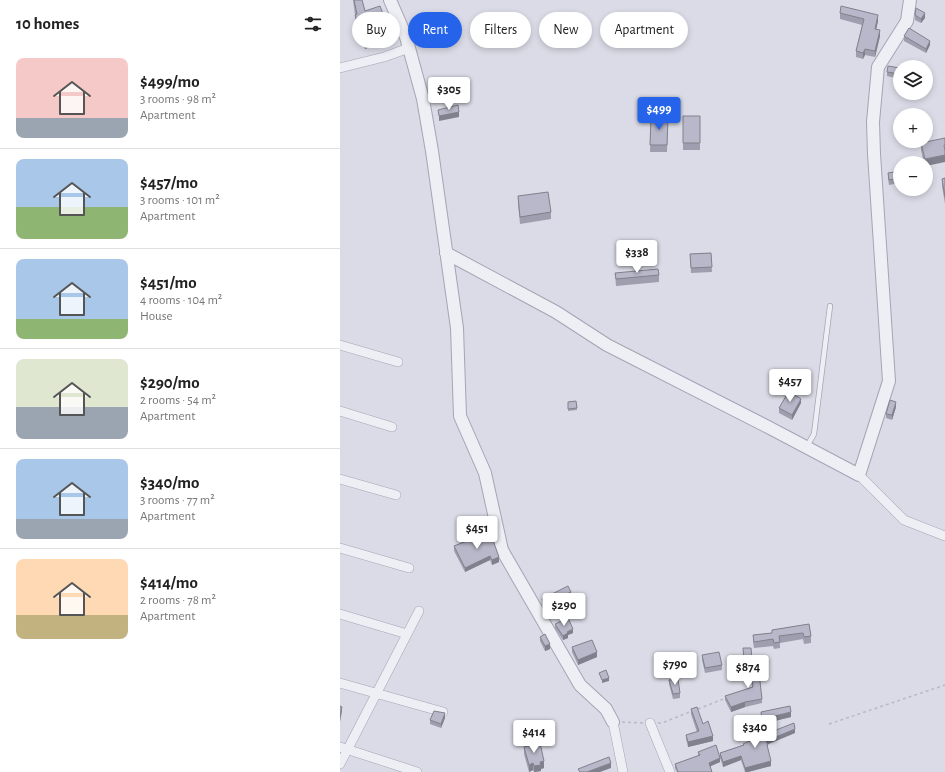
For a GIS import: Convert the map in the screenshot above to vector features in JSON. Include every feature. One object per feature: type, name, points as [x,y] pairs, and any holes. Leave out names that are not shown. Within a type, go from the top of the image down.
[{"type":"street","points":[[390,0],[408,45]]},
{"type":"street","points":[[859,475],[889,381],[873,146],[873,122],[878,67],[907,21],[910,0]]},
{"type":"street","points":[[340,68],[384,57],[409,48],[423,99],[432,151],[456,328],[460,416],[485,473],[502,550],[580,685],[606,709],[612,722],[623,772]]},
{"type":"street","points":[[446,254],[556,312],[607,345],[859,475],[904,520],[945,536]]},
{"type":"street","points":[[340,345],[398,362]]},
{"type":"street","points":[[340,411],[392,427]]},
{"type":"street","points":[[340,479],[396,495]]},
{"type":"street","points":[[340,548],[409,568]]},
{"type":"street","points":[[340,764],[344,748],[376,694],[419,611]]},
{"type":"street","points":[[340,614],[407,634]]},
{"type":"street","points":[[340,683],[443,712]]},
{"type":"street","points":[[650,723],[670,772]]},
{"type":"street","points":[[344,748],[417,772]]},
{"type":"lane","points":[[806,448],[814,434],[830,306]]},
{"type":"path","points":[[829,724],[945,685]]},
{"type":"path","points":[[612,722],[662,723],[727,697]]},
{"type":"building","points":[[354,0],[362,0],[365,11],[380,6],[382,12],[357,12]]},
{"type":"building","points":[[841,6],[878,15],[875,29],[880,30],[875,51],[865,49],[863,53],[856,51],[864,19],[840,13]]},
{"type":"building","points":[[916,8],[925,13],[921,19],[915,15]]},
{"type":"building","points":[[909,28],[930,41],[926,49],[904,36]]},
{"type":"building","points":[[888,66],[893,67],[893,73],[887,72]]},
{"type":"building","points":[[458,105],[459,112],[439,116],[438,110]]},
{"type":"building","points":[[683,116],[700,116],[700,143],[683,143]]},
{"type":"building","points":[[651,117],[668,118],[667,145],[650,145]]},
{"type":"building","points":[[945,138],[945,155],[933,157],[933,156],[924,156],[922,148],[933,148],[933,140]]},
{"type":"building","points":[[893,172],[893,179],[889,180],[888,173]]},
{"type":"building","points":[[945,178],[945,197],[942,179]]},
{"type":"building","points":[[548,192],[551,212],[520,217],[518,196]]},
{"type":"building","points":[[711,253],[712,267],[691,268],[690,254]]},
{"type":"building","points":[[658,269],[659,275],[616,279],[615,273]]},
{"type":"building","points":[[789,391],[801,399],[792,415],[779,408]]},
{"type":"building","points":[[890,400],[896,402],[892,415],[886,414]]},
{"type":"building","points":[[576,401],[577,408],[568,409],[568,402]]},
{"type":"building","points":[[490,532],[499,557],[492,560],[490,556],[465,568],[454,546]]},
{"type":"building","points":[[568,586],[571,592],[545,605],[542,599]]},
{"type":"building","points":[[568,618],[573,629],[563,636],[555,624]]},
{"type":"building","points":[[809,624],[811,636],[804,637],[803,633],[779,636],[780,642],[774,643],[773,639],[754,642],[753,635],[772,633],[772,630]]},
{"type":"building","points":[[545,634],[550,644],[545,646],[540,637]]},
{"type":"building","points":[[592,640],[597,652],[578,660],[572,647]]},
{"type":"building","points":[[743,648],[751,648],[752,659],[744,660]]},
{"type":"building","points":[[719,652],[722,665],[705,668],[702,655]]},
{"type":"building","points":[[758,664],[762,699],[745,702],[731,707],[725,696],[753,687],[751,671],[747,671],[747,665]]},
{"type":"building","points":[[606,670],[609,678],[602,680],[599,673]]},
{"type":"building","points":[[678,679],[680,693],[673,694],[669,680]]},
{"type":"building","points":[[340,706],[342,707],[340,717]]},
{"type":"building","points":[[790,706],[791,712],[762,719],[761,712]]},
{"type":"building","points":[[697,707],[703,724],[708,721],[713,736],[688,742],[686,735],[699,731],[691,709]]},
{"type":"building","points":[[434,711],[445,713],[441,724],[430,720]]},
{"type":"building","points":[[794,723],[795,729],[766,741],[771,761],[745,768],[741,756],[723,762],[720,753],[744,745],[743,744],[758,737]]},
{"type":"building","points":[[540,743],[544,761],[540,762],[541,765],[534,766],[533,763],[529,765],[524,747]]},
{"type":"building","points":[[716,745],[720,758],[709,763],[712,772],[678,772],[675,764],[700,755],[698,752]]},
{"type":"building","points":[[609,757],[611,763],[587,772],[580,772],[578,769]]}]
